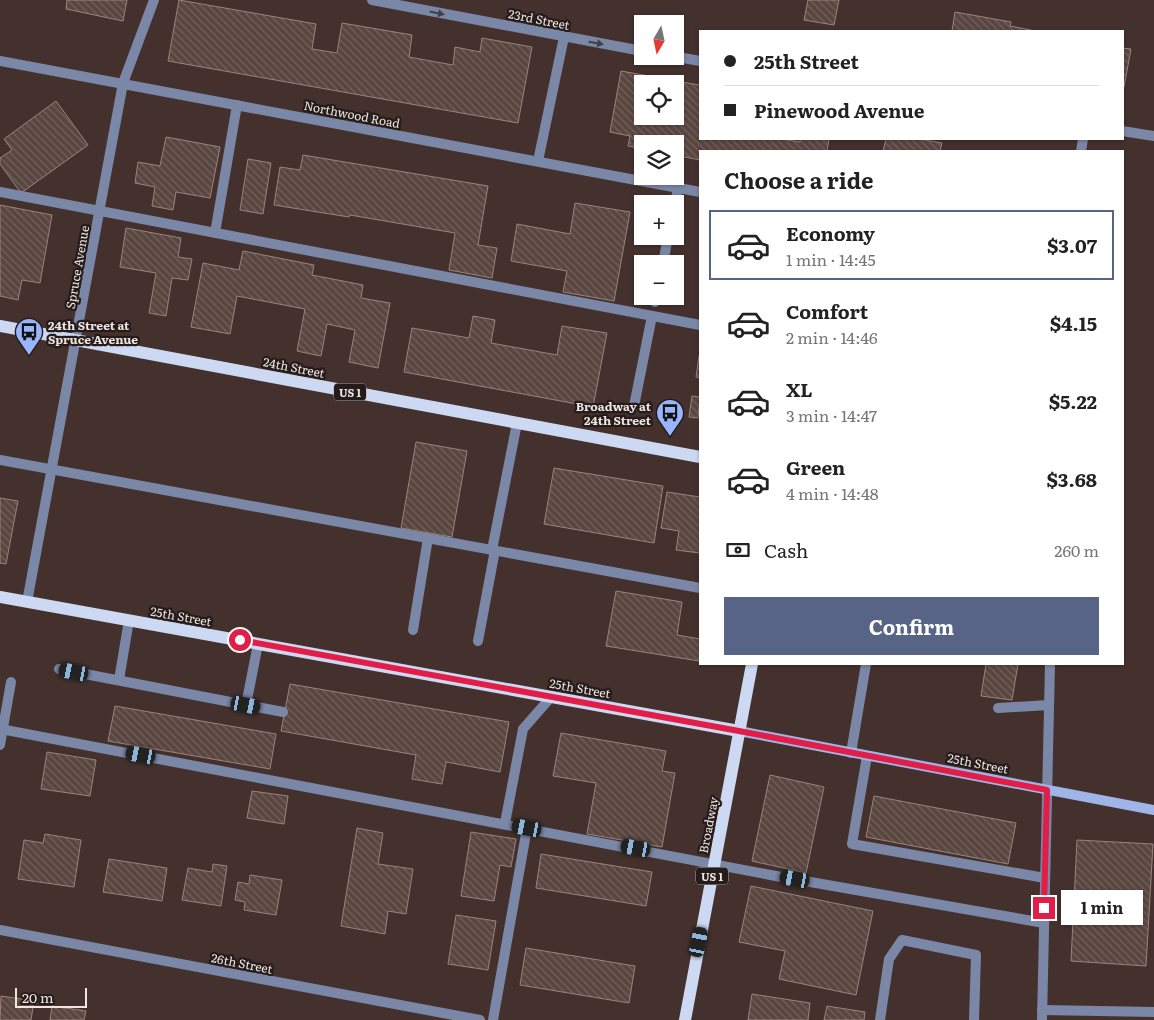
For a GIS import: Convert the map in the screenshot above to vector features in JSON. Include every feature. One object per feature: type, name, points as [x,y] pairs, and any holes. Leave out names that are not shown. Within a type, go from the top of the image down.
[{"type":"main road","name":"24th Street","points":[[0,326],[699,457]]},
{"type":"main road","name":"25th Street","points":[[0,597],[739,731],[1154,810]]},
{"type":"main road","name":"Broadway","points":[[684,1020],[752,665]]},
{"type":"street","name":"Spruce Avenue","points":[[27,602],[123,83],[154,0]]},
{"type":"street","name":"23rd Street","points":[[372,0],[634,50]]},
{"type":"street","points":[[538,161],[564,37]]},
{"type":"street","points":[[684,58],[699,61]]},
{"type":"street","name":"Northwood Road","points":[[0,61],[699,192]]},
{"type":"street","points":[[215,233],[237,105]]},
{"type":"street","points":[[1124,131],[1154,136]]},
{"type":"street","points":[[677,195],[678,188]]},
{"type":"street","points":[[0,192],[699,325]]},
{"type":"street","points":[[634,406],[652,316]]},
{"type":"street","points":[[478,641],[516,423]]},
{"type":"street","points":[[0,460],[699,588]]},
{"type":"street","points":[[413,630],[428,538]]},
{"type":"street","points":[[119,680],[128,620]]},
{"type":"street","points":[[246,705],[258,644]]},
{"type":"street","points":[[851,753],[866,665]]},
{"type":"street","points":[[1050,665],[1042,1015],[1154,1012]]},
{"type":"street","points":[[59,669],[283,712]]},
{"type":"street","points":[[0,745],[11,682]]},
{"type":"street","points":[[505,823],[523,729],[551,697]]},
{"type":"street","points":[[998,708],[1049,705]]},
{"type":"street","points":[[2,729],[714,863],[1044,922]]},
{"type":"street","points":[[867,756],[852,844],[1045,878]]},
{"type":"street","points":[[493,1020],[527,828]]},
{"type":"street","name":"26th Street","points":[[0,930],[480,1020]]},
{"type":"street","points":[[883,1019],[889,959],[902,940],[976,954],[974,1020]]},
{"type":"building","points":[[67,0],[127,0],[123,21],[66,9]]},
{"type":"building","points":[[179,0],[316,24],[312,49],[337,53],[342,23],[412,35],[409,57],[453,65],[455,47],[480,52],[482,38],[532,47],[518,123],[168,61]]},
{"type":"building","points":[[808,0],[839,0],[834,25],[804,20]]},
{"type":"building","points":[[955,12],[1011,22],[1010,26],[1031,30],[952,30]]},
{"type":"building","points":[[1124,48],[1131,49],[1124,87]]},
{"type":"building","points":[[621,71],[643,75],[634,75],[634,125],[684,125],[684,82],[699,85],[699,140],[788,140],[800,142],[800,140],[829,140],[827,150],[699,150],[699,160],[684,157],[684,135],[634,135],[634,147],[628,146],[630,136],[610,132]]},
{"type":"building","points":[[56,101],[88,145],[21,193],[0,164],[0,158],[12,150],[4,139]]},
{"type":"building","points":[[166,137],[220,147],[210,198],[176,192],[173,210],[152,206],[155,187],[135,183],[138,162],[160,166]]},
{"type":"building","points":[[886,140],[925,140],[942,143],[940,150],[883,150]]},
{"type":"building","points":[[303,155],[488,186],[478,245],[497,248],[492,278],[449,270],[455,233],[350,215],[349,217],[274,205],[280,167],[300,170]]},
{"type":"building","points":[[248,159],[271,163],[263,214],[240,210]]},
{"type":"building","points":[[575,203],[630,212],[614,301],[563,292],[567,271],[511,261],[517,224],[570,234]]},
{"type":"building","points":[[0,205],[52,215],[40,283],[22,280],[18,300],[0,296]]},
{"type":"building","points":[[126,228],[181,238],[178,257],[192,259],[188,280],[172,278],[166,316],[149,313],[156,273],[120,267]]},
{"type":"building","points":[[243,251],[314,265],[312,275],[363,285],[361,298],[390,303],[378,368],[349,362],[355,330],[327,324],[321,356],[297,351],[305,309],[237,296],[230,334],[191,327],[203,263],[239,270]]},
{"type":"building","points":[[473,316],[495,320],[491,343],[557,355],[562,326],[607,333],[593,407],[404,372],[412,328],[469,338]]},
{"type":"building","points":[[699,356],[699,378],[696,377]]},
{"type":"building","points":[[692,396],[699,397],[698,418],[689,417]]},
{"type":"building","points":[[416,442],[467,451],[452,537],[401,528]]},
{"type":"building","points":[[554,468],[663,486],[654,543],[544,524]]},
{"type":"building","points":[[667,492],[699,497],[699,553],[676,550],[679,531],[661,528]]},
{"type":"building","points":[[0,498],[18,501],[6,564],[0,563]]},
{"type":"building","points":[[616,591],[682,602],[677,635],[699,639],[699,661],[606,646]]},
{"type":"building","points":[[986,665],[1018,665],[1012,700],[981,696]]},
{"type":"building","points":[[290,684],[509,722],[500,772],[446,762],[442,784],[412,779],[416,755],[281,731]]},
{"type":"building","points":[[115,706],[276,734],[270,769],[108,741]]},
{"type":"building","points":[[561,733],[666,751],[662,771],[675,773],[662,847],[587,834],[596,783],[553,776]]},
{"type":"building","points":[[47,752],[96,760],[90,796],[41,789]]},
{"type":"building","points":[[770,775],[824,787],[806,873],[752,861]]},
{"type":"building","points":[[252,791],[288,796],[284,824],[247,818]]},
{"type":"building","points":[[874,796],[1016,823],[1008,864],[866,837]]},
{"type":"building","points":[[357,828],[383,833],[378,864],[413,869],[406,914],[388,911],[385,934],[341,926]]},
{"type":"building","points":[[471,832],[516,839],[511,867],[500,865],[494,901],[461,896]]},
{"type":"building","points":[[45,834],[81,840],[74,887],[18,879],[24,840],[43,843]]},
{"type":"building","points":[[1077,840],[1153,844],[1146,966],[1071,961]]},
{"type":"building","points":[[541,854],[652,872],[646,906],[536,888]]},
{"type":"building","points":[[109,859],[167,868],[162,901],[103,892]]},
{"type":"building","points":[[213,864],[227,866],[221,906],[182,900],[188,868],[212,872]]},
{"type":"building","points":[[250,875],[282,880],[276,915],[244,910],[245,902],[235,900],[238,882],[249,884]]},
{"type":"building","points":[[751,886],[873,911],[856,995],[779,979],[785,951],[739,942]]},
{"type":"building","points":[[456,915],[496,921],[488,970],[448,964]]},
{"type":"building","points":[[526,948],[635,966],[629,1003],[520,985]]},
{"type":"building","points":[[752,994],[810,1003],[808,1020],[748,1020]]},
{"type":"building","points":[[1,996],[34,1001],[31,1020],[0,1020]]},
{"type":"building","points":[[52,1006],[86,1011],[84,1020],[50,1020]]},
{"type":"building","points":[[827,1006],[865,1012],[864,1020],[824,1020]]},
{"type":"place","name":"24th Street at Spruce Avenue","points":[[29,356]]},
{"type":"place","name":"Broadway at 24th Street","points":[[670,437]]},
{"type":"route","points":[[240,640],[739,731],[1047,790],[1044,908]]}]
